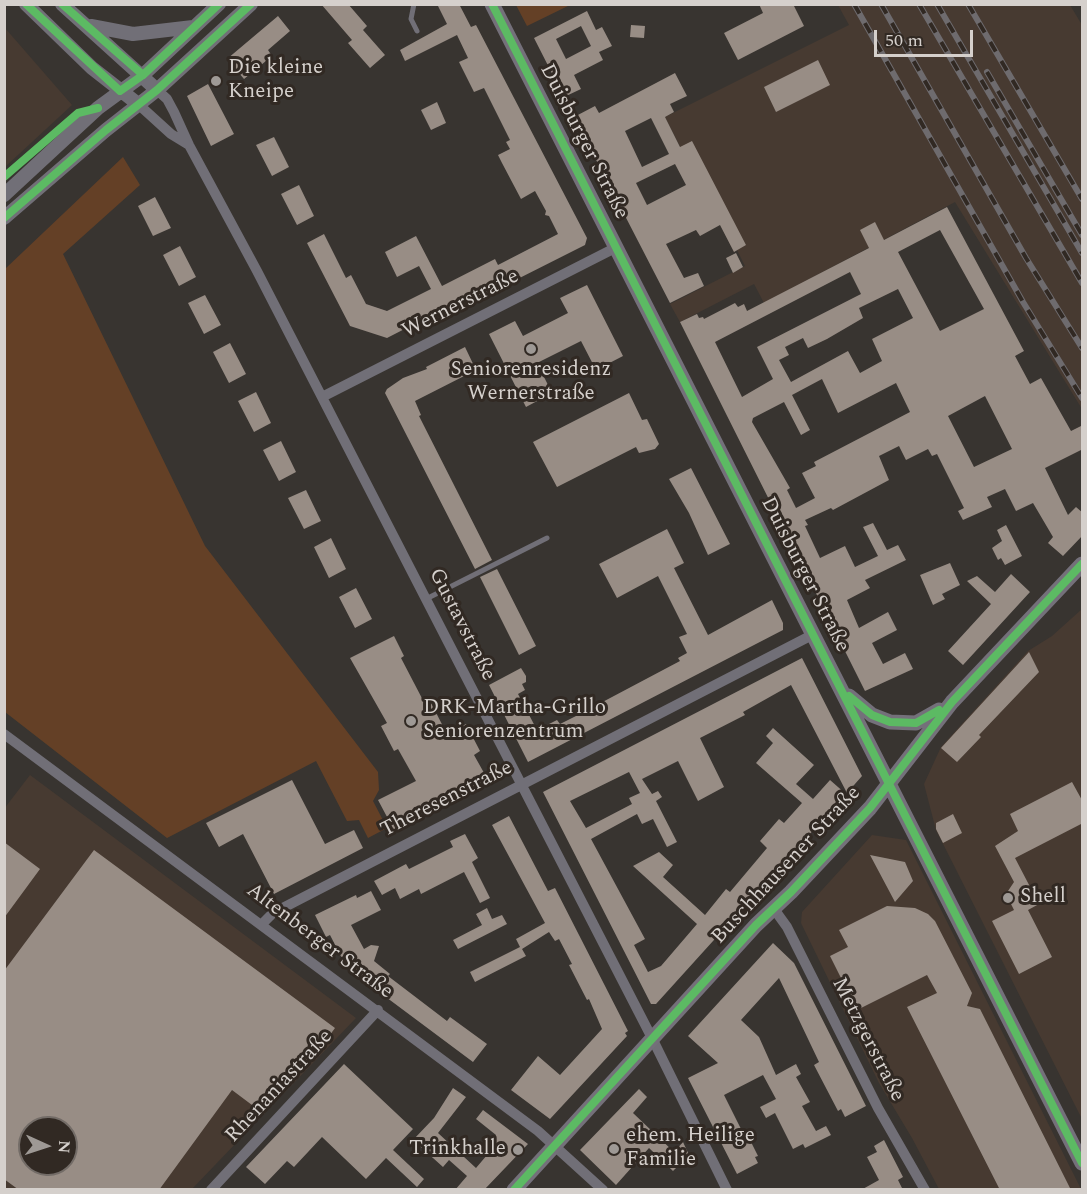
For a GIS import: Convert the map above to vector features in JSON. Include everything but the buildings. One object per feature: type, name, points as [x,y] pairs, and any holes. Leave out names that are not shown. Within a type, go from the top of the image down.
[{"type":"main road","name":"Duisburger Straße","points":[[492,4],[1083,1163]]},
{"type":"main road","name":"Buschhausener Straße","points":[[514,1190],[748,933],[774,909],[870,808],[889,780],[952,702],[1083,564]]},
{"type":"main road","points":[[843,690],[872,715],[898,723],[920,722],[952,702]]},
{"type":"street","points":[[26,4],[120,91],[138,104]]},
{"type":"street","points":[[62,4],[157,90]]},
{"type":"street","points":[[4,195],[98,108],[143,75],[219,4]]},
{"type":"street","points":[[4,218],[157,90],[251,4]]},
{"type":"street","points":[[88,26],[133,34],[193,27]]},
{"type":"street","name":"Gustavstraße","points":[[157,90],[167,99],[322,397],[653,1040],[727,1190]]},
{"type":"street","name":"Gustavstraße","points":[[138,104],[171,134],[189,145]]},
{"type":"street","name":"Wernerstraße","points":[[322,397],[616,247]]},
{"type":"street","name":"Theresenstraße","points":[[262,924],[273,913],[814,634]]},
{"type":"street","name":"Altenberger Straße","points":[[4,735],[378,1010],[556,1146],[603,1190]]},
{"type":"street","name":"Metzgerstraße","points":[[774,909],[787,927],[878,1108],[925,1190]]},
{"type":"street","name":"Rhenaniastraße","points":[[211,1190],[378,1010]]},
{"type":"lane","points":[[414,4],[411,19],[417,31]]},
{"type":"lane","points":[[426,599],[547,538]]},
{"type":"shaded area","points":[[516,5],[570,5],[527,26]]},
{"type":"shaded area","points":[[838,5],[1070,5],[1082,25],[1082,409],[955,202],[764,303],[754,284],[680,322],[670,304],[745,266],[737,250],[734,252],[665,117],[849,25]]},
{"type":"shaded area","points":[[5,28],[72,105],[4,167]]},
{"type":"shaded area","points":[[123,157],[140,185],[63,254],[205,546],[378,772],[379,790],[373,801],[387,828],[368,838],[359,820],[347,821],[316,761],[167,838],[5,712],[5,269]]},
{"type":"shaded area","points":[[1082,609],[1082,1119],[936,830],[924,784],[941,747],[1028,651],[1052,636]]},
{"type":"shaded area","points":[[30,775],[356,1018],[192,1189],[5,1189],[4,809]]},
{"type":"shaded area","points":[[872,835],[906,840],[1081,1189],[939,1189],[879,1083],[801,923],[802,912]]},
{"type":"railway","points":[[854,4],[1023,302],[1082,398]]},
{"type":"railway","points":[[881,4],[1026,258],[1082,348]]},
{"type":"railway","points":[[919,4],[1082,283]]},
{"type":"railway","points":[[937,4],[1082,253]]},
{"type":"railway","points":[[968,4],[1082,199]]},
{"type":"railway","points":[[987,72],[1082,235]]},
{"type":"cycle path","points":[[26,4],[120,91],[143,75],[219,4]]},
{"type":"cycle path","points":[[62,4],[143,75]]},
{"type":"cycle path","points":[[4,218],[106,130],[157,90],[251,4]]},
{"type":"cycle path","points":[[492,4],[1082,1163]]},
{"type":"cycle path","points":[[4,177],[78,113],[98,108]]},
{"type":"cycle path","points":[[514,1190],[756,925],[791,892],[870,808],[952,702],[1082,564]]},
{"type":"cycle path","points":[[849,696],[872,715],[890,722],[916,723],[939,710]]},
{"type":"place","name":"Die kleine Kneipe","points":[[216,81]]},
{"type":"place","name":"Seniorenresidenz Wernerstraße","points":[[531,349]]},
{"type":"place","name":"DRK-Martha-Grillo Seniorenzentrum","points":[[411,721]]},
{"type":"place","name":"Shell","points":[[1008,898]]},
{"type":"place","name":"ehem. Heilige Familie","points":[[614,1149]]},
{"type":"place","name":"Trinkhalle","points":[[518,1150]]}]
